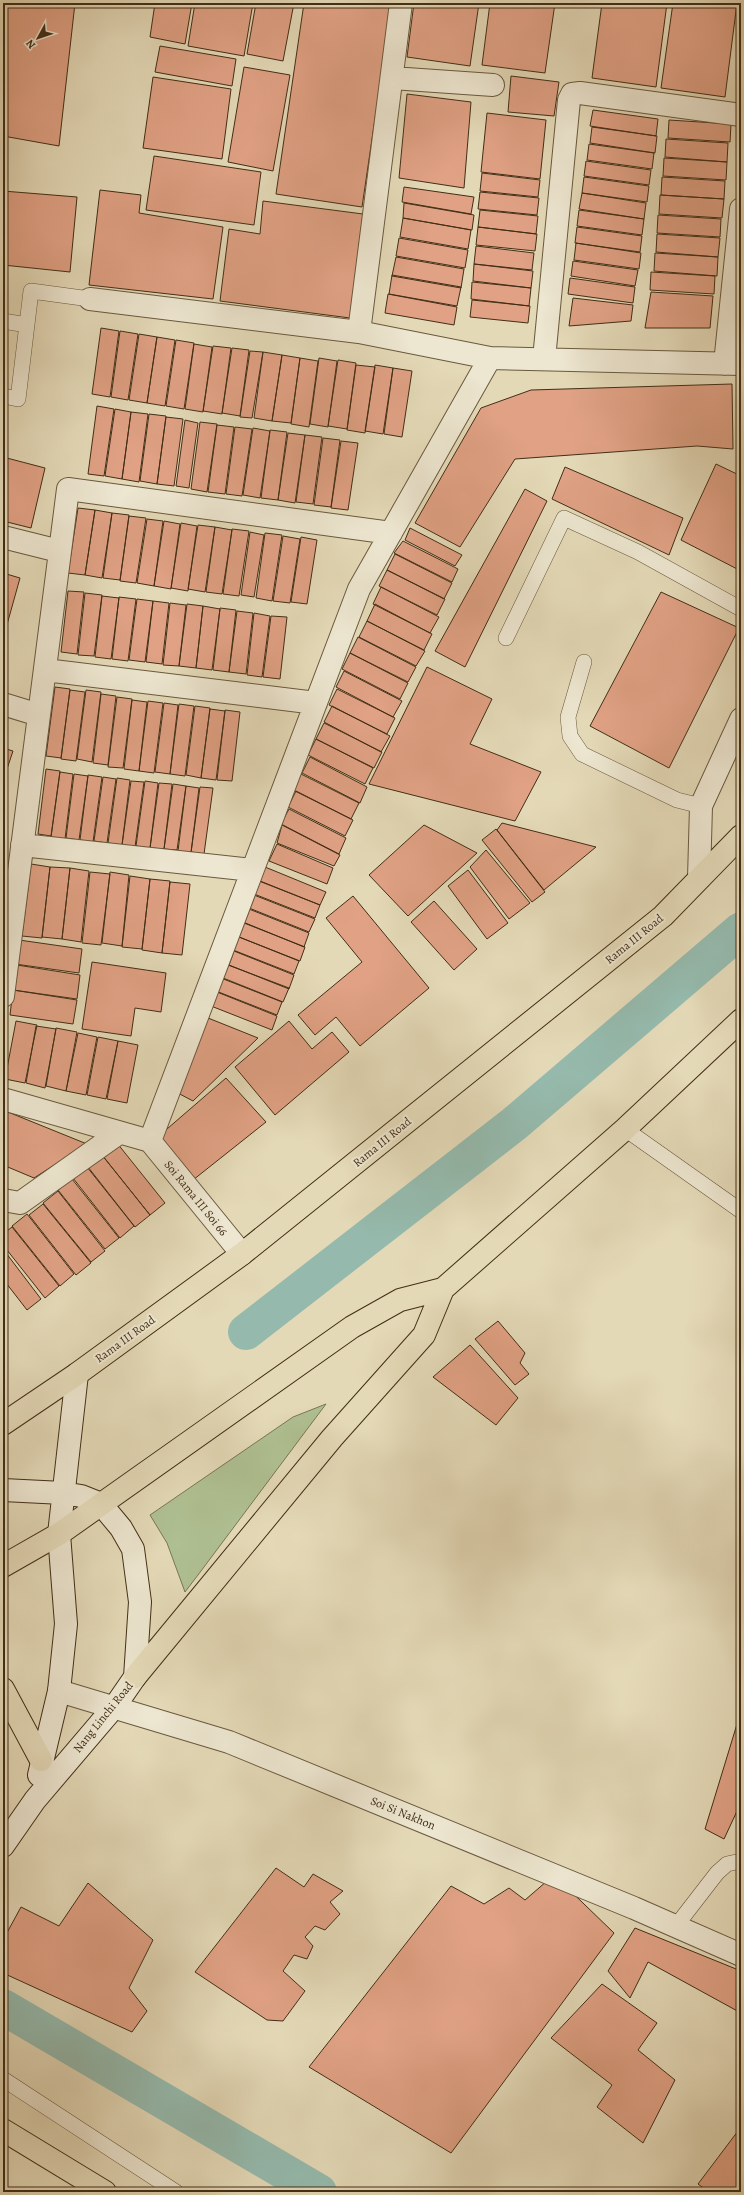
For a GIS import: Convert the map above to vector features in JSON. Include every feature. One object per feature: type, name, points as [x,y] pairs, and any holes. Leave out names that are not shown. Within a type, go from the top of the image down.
[{"type":"main road","name":"Rama III Road","points":[[3,1424],[77,1374],[242,1254],[663,916],[741,836]]},
{"type":"main road","points":[[135,1677],[332,1438],[424,1335],[443,1289],[625,1129],[741,1020]]},
{"type":"main road","points":[[3,1566],[59,1534],[352,1327],[400,1300],[443,1289]]},
{"type":"main road","points":[[3,1689],[42,1760]]},
{"type":"main road","points":[[3,2130],[105,2192]]},
{"type":"street","points":[[359,332],[401,3]]},
{"type":"street","points":[[392,78],[493,85]]},
{"type":"street","points":[[544,360],[569,100],[572,94],[580,93],[741,115]]},
{"type":"street","points":[[90,299],[359,332],[490,358],[733,364],[741,209]]},
{"type":"street","points":[[3,1099],[150,1141],[360,589],[490,358]]},
{"type":"street","points":[[3,996],[68,489],[391,533]]},
{"type":"street","points":[[3,537],[59,551]]},
{"type":"street","points":[[44,670],[316,703]]},
{"type":"street","points":[[3,704],[39,715]]},
{"type":"street","points":[[699,878],[701,806],[741,719]]},
{"type":"street","points":[[22,845],[252,870]]},
{"type":"street","points":[[3,1200],[20,1203],[119,1132]]},
{"type":"street","name":"Soi Rama III Soi 66","points":[[150,1141],[242,1254]]},
{"type":"street","name":"Nang Linchi Road","points":[[35,1800],[42,1760],[59,1690],[66,1624],[59,1534],[77,1374]]},
{"type":"street","name":"Nang Linchi Road","points":[[3,1490],[63,1493],[82,1496],[101,1504],[121,1528],[133,1549],[140,1602],[135,1677],[115,1706],[35,1800],[3,1846]]},
{"type":"street","name":"Soi Si Nakhon","points":[[59,1690],[229,1742],[676,1926],[741,1955]]},
{"type":"lane","points":[[3,396],[18,399],[32,291],[90,299]]},
{"type":"lane","points":[[3,321],[27,325]]},
{"type":"lane","points":[[506,638],[564,518],[638,552],[741,609]]},
{"type":"lane","points":[[584,662],[568,717],[570,736],[582,754],[677,800],[701,806]]},
{"type":"lane","points":[[625,1129],[741,1211]]},
{"type":"lane","points":[[676,1926],[717,1872],[728,1864],[741,1861]]},
{"type":"lane","points":[[3,2080],[176,2192]]},
{"type":"green space","points":[[326,1404],[185,1592],[167,1543],[150,1515],[293,1417]]},
{"type":"building","points":[[3,3],[75,3],[59,146],[3,136]]},
{"type":"building","points":[[155,3],[192,3],[185,44],[150,37]]},
{"type":"building","points":[[195,3],[253,3],[244,56],[188,46]]},
{"type":"building","points":[[256,3],[294,3],[283,61],[247,54]]},
{"type":"building","points":[[304,3],[392,3],[362,207],[276,194]]},
{"type":"building","points":[[414,3],[479,3],[470,66],[407,57]]},
{"type":"building","points":[[490,3],[555,3],[545,73],[482,65]]},
{"type":"building","points":[[602,3],[667,3],[656,87],[592,78]]},
{"type":"building","points":[[673,3],[737,3],[725,97],[661,88]]},
{"type":"building","points":[[160,46],[236,59],[232,86],[155,72]]},
{"type":"building","points":[[244,67],[290,75],[273,171],[228,162]]},
{"type":"building","points":[[511,76],[559,82],[554,116],[508,112]]},
{"type":"building","points":[[153,77],[231,89],[222,159],[143,148]]},
{"type":"building","points":[[407,94],[471,102],[464,188],[399,178]]},
{"type":"building","points":[[593,110],[658,119],[656,136],[590,126]]},
{"type":"building","points":[[487,113],[546,120],[540,179],[481,172]]},
{"type":"building","points":[[669,120],[731,124],[730,142],[668,138]]},
{"type":"building","points":[[592,127],[657,136],[655,153],[590,143]]},
{"type":"building","points":[[666,139],[728,143],[727,162],[665,157]]},
{"type":"building","points":[[589,144],[654,153],[652,169],[587,160]]},
{"type":"building","points":[[154,156],[261,172],[254,225],[146,210]]},
{"type":"building","points":[[664,158],[727,162],[726,180],[663,176]]},
{"type":"building","points":[[586,161],[651,170],[649,185],[584,176]]},
{"type":"building","points":[[482,173],[540,180],[538,197],[480,191]]},
{"type":"building","points":[[584,177],[649,186],[647,202],[582,193]]},
{"type":"building","points":[[662,177],[725,181],[724,199],[661,195]]},
{"type":"building","points":[[404,187],[474,197],[471,214],[402,202]]},
{"type":"building","points":[[100,190],[141,195],[139,213],[223,227],[213,299],[89,285]]},
{"type":"building","points":[[3,191],[77,197],[70,272],[3,265]]},
{"type":"building","points":[[480,192],[539,198],[537,215],[478,209]]},
{"type":"building","points":[[582,193],[646,203],[644,219],[579,209]]},
{"type":"building","points":[[660,195],[724,199],[722,218],[659,214]]},
{"type":"building","points":[[263,201],[363,214],[350,318],[220,301],[229,229],[260,234]]},
{"type":"building","points":[[404,203],[474,215],[472,230],[403,218]]},
{"type":"building","points":[[480,210],[538,216],[536,234],[478,227]]},
{"type":"building","points":[[579,210],[644,219],[642,235],[577,226]]},
{"type":"building","points":[[658,215],[721,219],[720,237],[657,233]]},
{"type":"building","points":[[403,218],[471,230],[468,249],[400,237]]},
{"type":"building","points":[[478,227],[537,234],[535,251],[476,245]]},
{"type":"building","points":[[577,227],[642,236],[640,252],[575,243]]},
{"type":"building","points":[[657,234],[720,238],[718,257],[656,252]]},
{"type":"building","points":[[399,238],[468,250],[465,268],[396,256]]},
{"type":"building","points":[[576,243],[641,253],[639,269],[574,260]]},
{"type":"building","points":[[476,246],[534,253],[532,270],[474,264]]},
{"type":"building","points":[[655,253],[718,257],[717,276],[654,271]]},
{"type":"building","points":[[396,257],[464,269],[461,288],[392,276]]},
{"type":"building","points":[[573,261],[638,270],[635,286],[571,276]]},
{"type":"building","points":[[474,264],[533,271],[531,288],[473,281]]},
{"type":"building","points":[[651,272],[715,276],[714,294],[650,290]]},
{"type":"building","points":[[392,275],[461,287],[457,306],[389,294]]},
{"type":"building","points":[[570,278],[635,287],[633,303],[568,294]]},
{"type":"building","points":[[472,282],[531,288],[529,306],[471,299]]},
{"type":"building","points":[[651,292],[713,296],[710,328],[645,328]]},
{"type":"building","points":[[388,294],[457,307],[454,325],[385,313]]},
{"type":"building","points":[[573,298],[633,305],[631,321],[569,326]]},
{"type":"building","points":[[472,300],[530,306],[528,323],[470,317]]},
{"type":"building","points":[[101,328],[119,331],[110,397],[92,394]]},
{"type":"building","points":[[120,331],[138,334],[128,400],[111,397]]},
{"type":"building","points":[[139,334],[157,337],[147,403],[129,400]]},
{"type":"building","points":[[157,337],[175,340],[165,406],[147,403]]},
{"type":"building","points":[[176,340],[194,343],[184,409],[166,406]]},
{"type":"building","points":[[194,344],[212,347],[203,412],[185,409]]},
{"type":"building","points":[[213,346],[231,348],[222,414],[203,411]]},
{"type":"building","points":[[232,348],[249,350],[240,416],[222,413]]},
{"type":"building","points":[[250,351],[263,352],[252,418],[240,417]]},
{"type":"building","points":[[263,352],[282,355],[272,421],[254,418]]},
{"type":"building","points":[[282,355],[300,358],[291,423],[272,421]]},
{"type":"building","points":[[300,358],[318,361],[309,427],[291,424]]},
{"type":"building","points":[[319,358],[337,361],[328,427],[310,424]]},
{"type":"building","points":[[338,360],[356,363],[347,429],[328,426]]},
{"type":"building","points":[[356,365],[375,367],[365,433],[347,430]]},
{"type":"building","points":[[375,365],[393,368],[383,434],[365,431]]},
{"type":"building","points":[[393,368],[412,371],[402,437],[384,434]]},
{"type":"building","points":[[732,384],[733,449],[697,446],[515,459],[460,547],[415,523],[481,408],[531,390]]},
{"type":"building","points":[[97,406],[114,409],[104,476],[88,474]]},
{"type":"building","points":[[115,409],[131,412],[122,479],[105,476]]},
{"type":"building","points":[[131,412],[148,414],[139,482],[122,479]]},
{"type":"building","points":[[149,414],[166,416],[157,484],[140,481]]},
{"type":"building","points":[[166,417],[183,419],[174,486],[157,484]]},
{"type":"building","points":[[185,420],[198,423],[189,488],[176,486]]},
{"type":"building","points":[[200,422],[217,424],[207,492],[191,489]]},
{"type":"building","points":[[217,425],[234,427],[225,494],[208,492]]},
{"type":"building","points":[[235,427],[252,429],[242,496],[226,494]]},
{"type":"building","points":[[253,428],[270,431],[260,498],[243,495]]},
{"type":"building","points":[[270,430],[287,432],[278,500],[261,498]]},
{"type":"building","points":[[288,433],[305,435],[295,503],[278,500]]},
{"type":"building","points":[[305,435],[322,437],[313,504],[296,502]]},
{"type":"building","points":[[323,438],[340,440],[331,507],[314,505]]},
{"type":"building","points":[[341,441],[358,443],[348,510],[331,508]]},
{"type":"building","points":[[3,457],[45,468],[31,528],[3,521]]},
{"type":"building","points":[[716,464],[741,476],[741,571],[681,540]]},
{"type":"building","points":[[565,467],[683,518],[669,555],[552,499]]},
{"type":"building","points":[[525,489],[547,501],[465,667],[435,651]]},
{"type":"building","points":[[78,508],[95,510],[85,575],[68,573]]},
{"type":"building","points":[[95,510],[112,513],[102,578],[85,575]]},
{"type":"building","points":[[112,513],[129,515],[120,580],[103,578]]},
{"type":"building","points":[[129,516],[146,518],[136,583],[120,581]]},
{"type":"building","points":[[147,519],[163,521],[154,586],[137,583]]},
{"type":"building","points":[[164,521],[180,524],[171,589],[154,586]]},
{"type":"building","points":[[181,523],[197,526],[188,591],[171,588]]},
{"type":"building","points":[[198,525],[215,527],[205,592],[188,589]]},
{"type":"building","points":[[215,527],[232,530],[222,594],[206,592]]},
{"type":"building","points":[[410,528],[462,555],[455,566],[405,540]]},
{"type":"building","points":[[232,529],[249,531],[239,596],[223,594]]},
{"type":"building","points":[[250,532],[264,535],[254,597],[241,595]]},
{"type":"building","points":[[265,533],[282,535],[272,601],[256,598]]},
{"type":"building","points":[[283,536],[300,539],[290,603],[273,601]]},
{"type":"building","points":[[301,537],[317,540],[307,604],[291,602]]},
{"type":"building","points":[[403,541],[458,569],[452,582],[394,553]]},
{"type":"building","points":[[395,554],[452,583],[444,599],[387,570]]},
{"type":"building","points":[[387,570],[445,599],[437,615],[379,586]]},
{"type":"building","points":[[3,573],[20,578],[3,639]]},
{"type":"building","points":[[381,587],[439,617],[430,633],[373,604]]},
{"type":"building","points":[[68,591],[84,592],[77,654],[61,652]]},
{"type":"building","points":[[661,592],[739,628],[669,768],[590,726]]},
{"type":"building","points":[[85,593],[102,595],[94,656],[78,655]]},
{"type":"building","points":[[102,596],[119,598],[111,659],[95,657]]},
{"type":"building","points":[[119,597],[136,599],[128,661],[112,659]]},
{"type":"building","points":[[137,599],[153,601],[145,662],[129,660]]},
{"type":"building","points":[[153,601],[169,603],[162,664],[146,662]]},
{"type":"building","points":[[170,603],[186,605],[179,666],[163,665]]},
{"type":"building","points":[[187,604],[203,606],[196,668],[179,666]]},
{"type":"building","points":[[375,604],[432,634],[424,650],[367,621]]},
{"type":"building","points":[[203,606],[220,609],[212,670],[196,668]]},
{"type":"building","points":[[220,608],[236,610],[229,672],[213,670]]},
{"type":"building","points":[[237,611],[253,613],[246,674],[229,672]]},
{"type":"building","points":[[254,613],[270,616],[262,677],[247,675]]},
{"type":"building","points":[[271,616],[287,617],[280,679],[263,677]]},
{"type":"building","points":[[367,621],[425,651],[416,666],[359,637]]},
{"type":"building","points":[[358,637],[416,667],[408,682],[350,653]]},
{"type":"building","points":[[350,653],[408,683],[400,699],[342,669]]},
{"type":"building","points":[[427,667],[492,699],[470,744],[541,772],[515,821],[369,784]]},
{"type":"building","points":[[344,671],[402,701],[393,717],[336,687]]},
{"type":"building","points":[[55,687],[70,689],[61,758],[46,756]]},
{"type":"building","points":[[337,689],[395,718],[387,734],[329,705]]},
{"type":"building","points":[[70,690],[85,692],[76,761],[61,759]]},
{"type":"building","points":[[86,690],[101,692],[92,762],[77,759]]},
{"type":"building","points":[[101,694],[116,696],[108,765],[93,763]]},
{"type":"building","points":[[117,697],[132,699],[123,768],[108,767]]},
{"type":"building","points":[[132,700],[147,702],[139,771],[124,769]]},
{"type":"building","points":[[148,701],[163,703],[154,773],[139,771]]},
{"type":"building","points":[[164,703],[178,705],[170,774],[155,772]]},
{"type":"building","points":[[179,704],[194,706],[185,776],[170,774]]},
{"type":"building","points":[[195,706],[210,708],[201,778],[186,775]]},
{"type":"building","points":[[332,706],[390,736],[381,752],[324,722]]},
{"type":"building","points":[[210,709],[225,711],[216,780],[201,778]]},
{"type":"building","points":[[225,710],[240,712],[232,781],[217,780]]},
{"type":"building","points":[[324,723],[382,752],[374,768],[316,739]]},
{"type":"building","points":[[316,739],[373,768],[365,784],[308,755]]},
{"type":"building","points":[[3,748],[13,751],[3,781]]},
{"type":"building","points":[[310,757],[367,787],[360,803],[302,773]]},
{"type":"building","points":[[46,769],[60,771],[51,836],[38,834]]},
{"type":"building","points":[[60,772],[73,774],[65,839],[51,837]]},
{"type":"building","points":[[74,774],[88,776],[79,840],[66,838]]},
{"type":"building","points":[[301,774],[359,803],[351,819],[293,790]]},
{"type":"building","points":[[88,775],[102,777],[93,842],[80,840]]},
{"type":"building","points":[[103,777],[116,779],[107,843],[94,841]]},
{"type":"building","points":[[117,778],[130,780],[122,845],[108,843]]},
{"type":"building","points":[[131,781],[144,782],[135,847],[122,845]]},
{"type":"building","points":[[145,781],[158,783],[150,848],[136,846]]},
{"type":"building","points":[[159,783],[172,784],[164,849],[150,848]]},
{"type":"building","points":[[173,784],[186,786],[177,850],[164,849]]},
{"type":"building","points":[[186,786],[199,788],[191,853],[178,851]]},
{"type":"building","points":[[200,787],[213,788],[204,854],[191,852]]},
{"type":"building","points":[[296,791],[353,820],[345,836],[288,807]]},
{"type":"building","points":[[289,809],[346,838],[339,854],[281,824]]},
{"type":"building","points":[[502,823],[596,847],[544,890],[497,830]]},
{"type":"building","points":[[282,825],[340,855],[334,866],[277,843]]},
{"type":"building","points":[[424,825],[477,853],[408,916],[369,875]]},
{"type":"building","points":[[496,829],[545,892],[532,902],[482,840]]},
{"type":"building","points":[[277,844],[333,868],[327,884],[269,861]]},
{"type":"building","points":[[486,850],[530,903],[509,919],[470,867]]},
{"type":"building","points":[[31,864],[50,867],[42,938],[22,936]]},
{"type":"building","points":[[50,867],[70,868],[62,939],[42,937]]},
{"type":"building","points":[[265,867],[326,892],[320,905],[260,881]]},
{"type":"building","points":[[70,868],[89,871],[81,942],[62,939]]},
{"type":"building","points":[[468,870],[508,923],[487,939],[448,886]]},
{"type":"building","points":[[90,872],[110,874],[101,945],[82,943]]},
{"type":"building","points":[[110,872],[129,875],[122,946],[102,943]]},
{"type":"building","points":[[130,876],[150,879],[142,949],[122,947]]},
{"type":"building","points":[[150,879],[170,881],[162,953],[142,950]]},
{"type":"building","points":[[259,881],[320,905],[315,918],[254,894]]},
{"type":"building","points":[[170,882],[190,884],[182,955],[162,953]]},
{"type":"building","points":[[254,895],[315,919],[309,932],[249,908]]},
{"type":"building","points":[[353,896],[429,988],[360,1046],[336,1017],[315,1035],[298,1015],[362,962],[326,918]]},
{"type":"building","points":[[434,901],[477,949],[454,970],[411,922]]},
{"type":"building","points":[[249,909],[309,933],[304,947],[243,922]]},
{"type":"building","points":[[244,923],[305,947],[300,961],[239,937]]},
{"type":"building","points":[[239,937],[299,961],[294,974],[233,950]]},
{"type":"building","points":[[19,940],[82,949],[79,973],[15,964]]},
{"type":"building","points":[[234,951],[294,975],[289,989],[229,965]]},
{"type":"building","points":[[92,962],[166,973],[161,1012],[135,1008],[131,1036],[82,1029]]},
{"type":"building","points":[[17,965],[80,975],[77,999],[13,990]]},
{"type":"building","points":[[228,965],[289,988],[283,1002],[223,978]]},
{"type":"building","points":[[221,978],[282,1002],[277,1015],[216,991]]},
{"type":"building","points":[[13,990],[77,1000],[73,1024],[10,1015]]},
{"type":"building","points":[[217,992],[277,1016],[272,1030],[211,1006]]},
{"type":"building","points":[[208,1018],[258,1038],[193,1101],[174,1091]]},
{"type":"building","points":[[16,1021],[37,1025],[25,1083],[5,1079]]},
{"type":"building","points":[[289,1021],[312,1049],[332,1032],[349,1052],[275,1115],[235,1067]]},
{"type":"building","points":[[36,1026],[56,1029],[45,1088],[26,1083]]},
{"type":"building","points":[[56,1028],[77,1032],[66,1091],[46,1086]]},
{"type":"building","points":[[78,1033],[97,1037],[86,1095],[66,1091]]},
{"type":"building","points":[[98,1037],[118,1041],[106,1099],[87,1095]]},
{"type":"building","points":[[118,1041],[138,1045],[127,1103],[107,1099]]},
{"type":"building","points":[[226,1078],[266,1122],[193,1180],[160,1135]]},
{"type":"building","points":[[3,1110],[87,1144],[34,1178],[3,1165]]},
{"type":"building","points":[[117,1143],[165,1203],[150,1215],[102,1155]]},
{"type":"building","points":[[102,1155],[150,1215],[135,1227],[88,1167]]},
{"type":"building","points":[[87,1167],[134,1226],[120,1238],[73,1178]]},
{"type":"building","points":[[72,1179],[119,1238],[105,1249],[58,1190]]},
{"type":"building","points":[[58,1191],[105,1251],[91,1262],[43,1203]]},
{"type":"building","points":[[43,1204],[91,1263],[76,1275],[29,1215]]},
{"type":"building","points":[[27,1214],[74,1274],[60,1286],[12,1226]]},
{"type":"building","points":[[12,1227],[59,1286],[45,1298],[3,1245],[3,1234]]},
{"type":"building","points":[[3,1249],[41,1299],[27,1310],[3,1279]]},
{"type":"building","points":[[498,1321],[525,1353],[520,1363],[529,1374],[515,1385],[475,1339]]},
{"type":"building","points":[[470,1345],[518,1398],[496,1425],[433,1377]]},
{"type":"building","points":[[741,1711],[741,1811],[738,1809],[724,1839],[705,1829]]},
{"type":"building","points":[[276,1868],[304,1887],[313,1874],[343,1891],[330,1902],[340,1914],[325,1930],[315,1926],[305,1937],[313,1946],[307,1959],[294,1955],[283,1971],[305,1991],[283,2021],[267,2020],[195,1972]]},
{"type":"building","points":[[554,1875],[614,1933],[451,2153],[309,2067],[451,1886],[484,1904],[509,1888],[525,1900]]},
{"type":"building","points":[[88,1883],[153,1940],[129,1988],[147,2011],[132,2032],[3,1973],[3,1940],[21,1907],[59,1926]]},
{"type":"building","points":[[635,1928],[741,1971],[741,2013],[648,1962],[630,1998],[608,1971]]},
{"type":"building","points":[[602,1984],[657,2023],[638,2050],[675,2080],[643,2143],[597,2107],[612,2085],[551,2038]]},
{"type":"building","points":[[741,2127],[741,2192],[709,2192],[698,2184]]},
{"type":"waterway","points":[[246,1332],[514,1124],[741,930]]},
{"type":"waterway","points":[[3,2007],[319,2192]]}]
